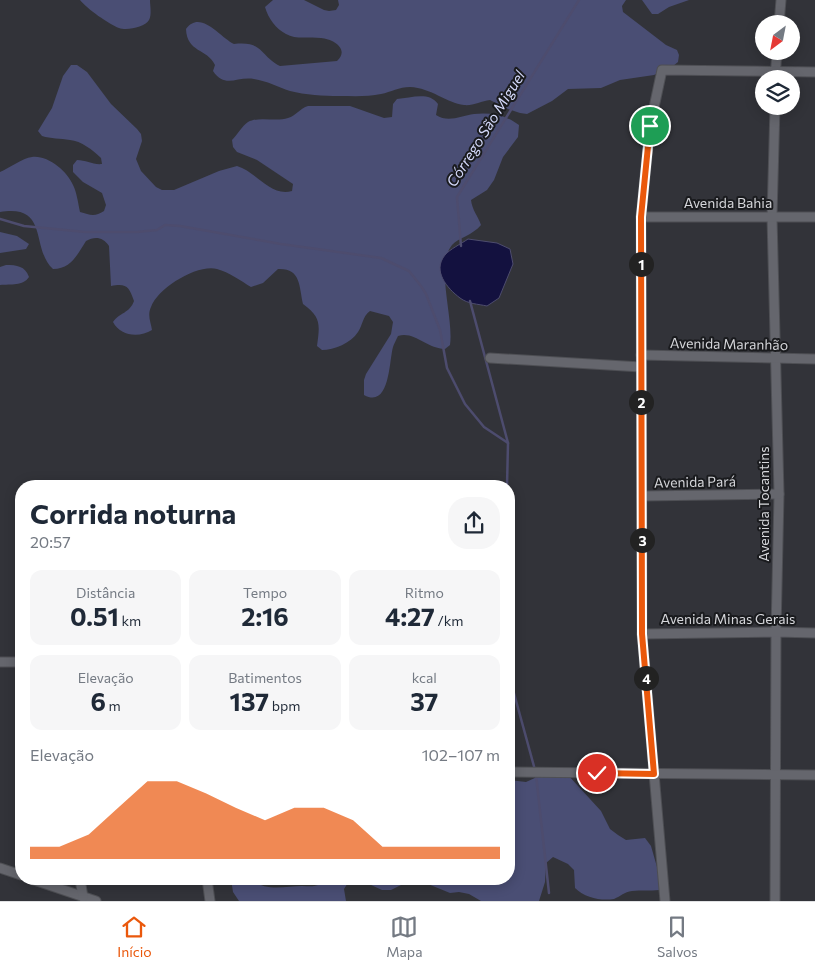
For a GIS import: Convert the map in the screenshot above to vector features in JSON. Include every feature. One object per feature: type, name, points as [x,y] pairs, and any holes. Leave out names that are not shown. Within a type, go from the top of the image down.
[{"type":"street","points":[[780,15],[781,0]]},
{"type":"street","points":[[665,901],[642,634],[641,217],[650,126],[662,70],[755,74]]},
{"type":"street","points":[[800,73],[815,72]]},
{"type":"street","name":"Avenida Tocantins","points":[[775,115],[772,217],[779,494],[776,632],[775,901]]},
{"type":"street","name":"Avenida Bahia","points":[[641,217],[815,217]]},
{"type":"street","name":"Avenida Maranhão","points":[[641,355],[815,359]]},
{"type":"street","points":[[490,358],[641,367]]},
{"type":"street","name":"Avenida Pará","points":[[642,496],[779,494]]},
{"type":"street","name":"Avenida Minas Gerais","points":[[642,634],[815,633]]},
{"type":"street","points":[[0,662],[15,662]]},
{"type":"street","points":[[515,772],[815,775]]},
{"type":"street","points":[[0,868],[15,873]]},
{"type":"street","points":[[48,885],[96,901]]},
{"type":"street","points":[[81,885],[83,897]]},
{"type":"street","points":[[208,885],[210,901]]},
{"type":"shaded area","points":[[80,0],[150,0],[150,18],[147,22],[136,28],[119,28],[98,16]]},
{"type":"shaded area","points":[[273,0],[304,0],[329,11],[336,10],[339,5],[338,0],[626,0],[622,6],[623,12],[666,45],[677,50],[679,55],[678,62],[654,75],[620,80],[601,88],[568,89],[552,101],[527,114],[508,109],[490,100],[471,105],[458,104],[425,90],[410,87],[371,96],[321,95],[290,91],[254,79],[227,81],[222,79],[213,71],[215,65],[211,60],[194,46],[187,37],[186,29],[192,24],[197,22],[204,23],[234,44],[256,47],[280,66],[337,61],[341,57],[341,49],[330,40],[294,37],[279,29],[270,19],[265,7]]},
{"type":"shaded area","points":[[642,0],[689,0],[669,7],[658,14],[652,14]]},
{"type":"shaded area","points":[[71,65],[77,65],[87,72],[111,104],[141,134],[142,141],[136,159],[141,171],[156,187],[162,190],[174,190],[219,171],[237,166],[251,173],[270,187],[284,192],[292,191],[293,184],[257,160],[237,152],[233,147],[232,140],[252,120],[288,118],[308,106],[350,106],[384,118],[392,117],[393,104],[397,99],[425,96],[438,104],[436,115],[441,117],[450,119],[486,113],[509,119],[519,125],[518,137],[503,157],[494,180],[487,190],[471,200],[481,225],[452,245],[447,254],[445,279],[451,334],[450,345],[445,349],[439,348],[410,336],[398,336],[393,347],[384,390],[373,398],[364,395],[366,374],[391,334],[393,322],[389,316],[370,311],[365,316],[358,332],[347,343],[322,350],[317,346],[319,326],[316,317],[303,304],[298,279],[286,269],[278,269],[263,283],[251,287],[221,270],[209,268],[199,270],[179,279],[161,292],[149,313],[152,330],[136,335],[120,330],[113,322],[130,308],[134,301],[127,287],[121,285],[111,286],[109,246],[107,243],[99,238],[86,241],[69,264],[53,269],[46,260],[33,221],[26,215],[16,211],[0,212],[0,172],[24,159],[32,157],[50,161],[62,169],[74,188],[80,212],[92,215],[104,211],[106,205],[102,193],[83,182],[73,172],[73,165],[77,160],[102,164],[101,158],[83,144],[66,139],[45,137],[38,131],[52,108],[63,76]]},
{"type":"shaded area","points":[[0,232],[17,236],[29,244],[26,249],[0,253]]},
{"type":"shaded area","points":[[468,239],[497,243],[510,249],[513,264],[499,298],[487,306],[470,303],[460,298],[446,284],[441,273],[441,261],[445,255]]},
{"type":"shaded area","points":[[6,265],[20,267],[25,270],[29,277],[20,283],[0,285],[0,267]]},
{"type":"shaded area","points":[[548,772],[568,775],[601,811],[610,829],[626,840],[645,838],[651,846],[661,881],[659,890],[629,892],[614,899],[593,898],[575,888],[574,870],[568,864],[553,857],[546,863],[545,882],[539,901],[481,901],[469,894],[450,893],[430,885],[515,885],[515,781],[526,782]]},
{"type":"shaded area","points":[[232,885],[276,887],[346,885],[344,889],[346,901],[239,901],[233,892]]},
{"type":"shaded area","points":[[371,885],[401,885],[391,890],[382,890]]},
{"type":"waterway","name":"Córrego São Miguel","points":[[461,246],[457,197],[579,0]]},
{"type":"waterway","points":[[0,219],[24,226],[85,232],[137,232],[157,230],[165,225],[180,226],[281,244],[381,258],[409,271],[421,286],[440,330],[447,368],[465,404],[484,427],[508,443]]},
{"type":"waterway","name":"Córrego São Miguel","points":[[470,301],[508,443],[507,480]]},
{"type":"waterway","name":"Córrego São Miguel","points":[[515,697],[535,770]]},
{"type":"waterway","name":"Córrego São Miguel","points":[[536,775],[549,893]]},
{"type":"route","points":[[597,773],[654,774],[642,634],[641,217],[650,126]]}]
